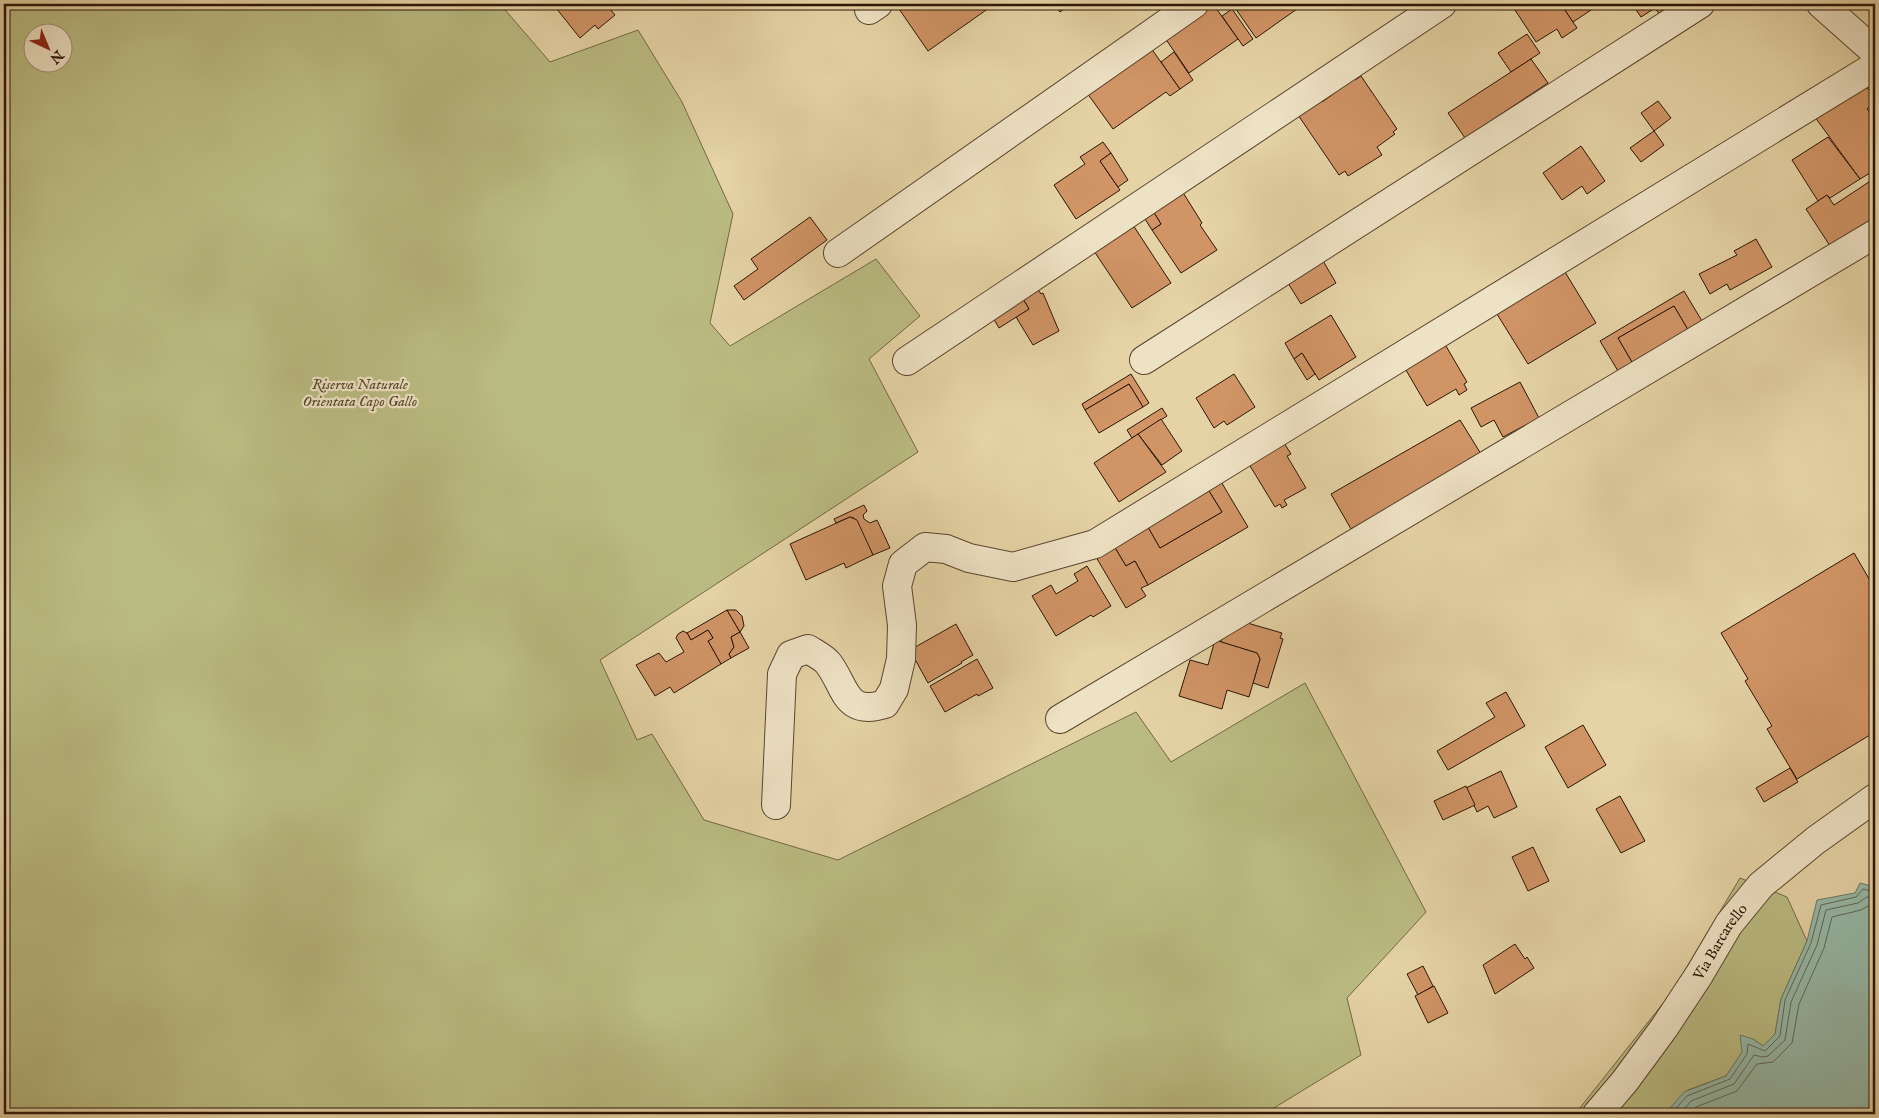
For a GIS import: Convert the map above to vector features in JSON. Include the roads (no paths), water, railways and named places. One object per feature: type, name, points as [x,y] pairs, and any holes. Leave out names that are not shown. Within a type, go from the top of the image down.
[{"type":"street","points":[[838,253],[1194,4]]},
{"type":"street","points":[[907,361],[1442,4]]},
{"type":"street","points":[[1144,360],[1700,4]]},
{"type":"street","points":[[1821,4],[1875,52]]},
{"type":"street","points":[[776,805],[782,674],[791,655],[808,649],[827,662],[848,698],[861,706],[873,708],[884,704],[894,689],[901,659],[902,624],[897,586],[902,564],[925,547],[946,548],[968,558],[1013,567],[1094,544],[1875,66]]},
{"type":"street","points":[[1060,719],[1875,234]]},
{"type":"street","name":"Via Barcarello","points":[[1597,1114],[1625,1081],[1664,1028],[1699,976],[1729,924],[1761,885],[1816,840],[1875,798]]},
{"type":"water","points":[[1860,883],[1875,887],[1875,1114],[1665,1114],[1684,1092],[1726,1076],[1742,1052],[1740,1035],[1753,1039],[1763,1046],[1775,1034],[1781,999],[1807,941],[1817,900],[1855,893]]},
{"type":"park label","name":"Riserva Naturale Orientata Capo Gallo","points":[[360,392]]}]
